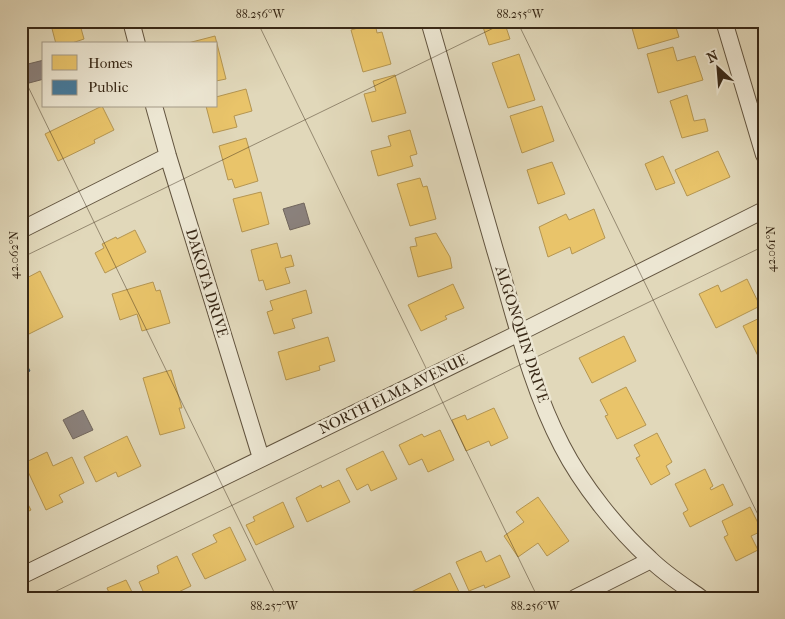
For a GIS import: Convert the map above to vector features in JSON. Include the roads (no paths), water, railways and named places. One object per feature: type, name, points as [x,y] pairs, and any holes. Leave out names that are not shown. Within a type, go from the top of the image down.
[{"type":"street","points":[[131,21],[136,42]]},
{"type":"street","name":"ALGONQUIN DRIVE","points":[[429,21],[519,333],[540,397],[555,432],[570,460],[607,512],[632,541],[651,560],[701,598]]},
{"type":"street","points":[[724,21],[764,155]]},
{"type":"street","name":"DAKOTA DRIVE","points":[[155,108],[261,458]]},
{"type":"street","points":[[21,230],[168,156]]},
{"type":"street","name":"NORTH ELMA AVENUE","points":[[21,576],[519,333],[764,210]]},
{"type":"street","points":[[575,598],[651,560]]}]
